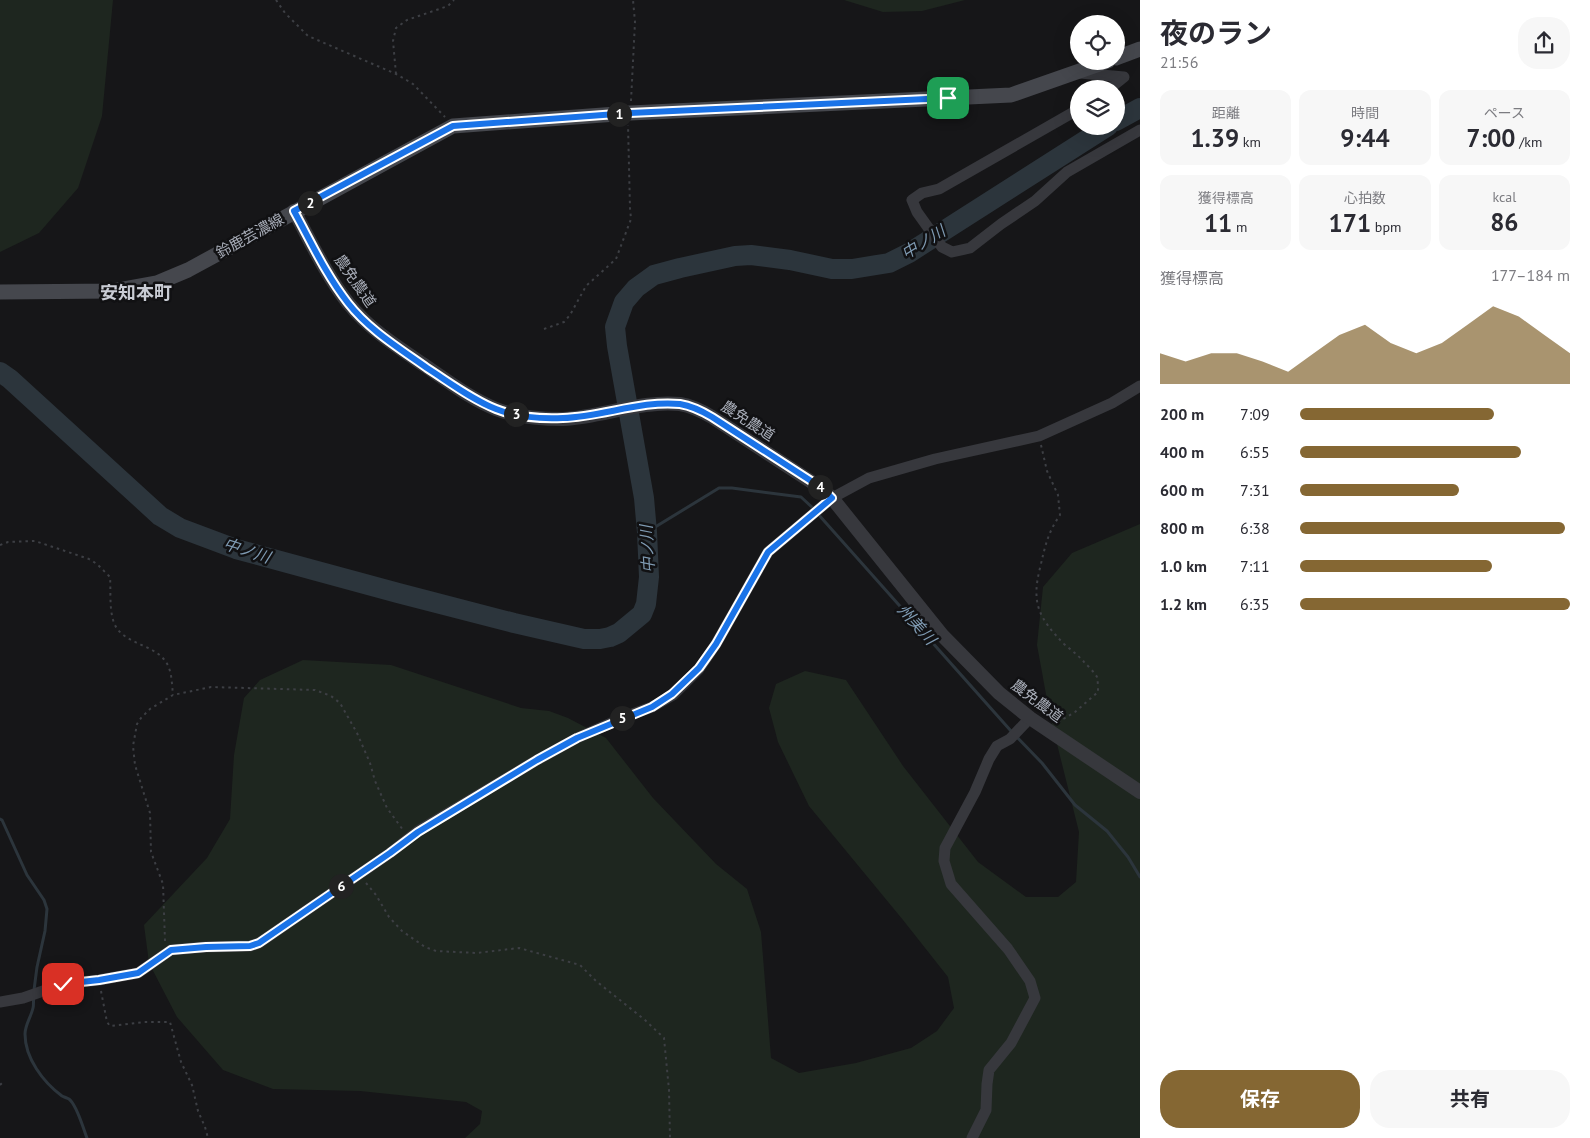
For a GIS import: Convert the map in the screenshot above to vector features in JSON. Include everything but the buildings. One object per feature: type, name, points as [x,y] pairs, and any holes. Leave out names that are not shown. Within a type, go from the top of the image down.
[{"type":"main road","points":[[1125,55],[1140,49]]},
{"type":"main road","name":"鈴鹿芸濃線","points":[[0,292],[113,291],[156,283],[188,270],[453,126],[630,113],[1011,96],[1086,70]]},
{"type":"street","points":[[1078,73],[1124,77],[1120,80]]},
{"type":"street","points":[[1070,114],[939,189],[922,193],[912,200],[917,212],[942,247],[952,252],[970,248],[1035,201],[1067,172],[1140,130]]},
{"type":"street","name":"農免農道","points":[[294,211],[332,281],[364,321],[382,337],[466,394],[496,409],[540,418],[564,418],[597,414],[645,405],[680,404],[696,408],[822,488],[827,502],[942,635],[999,693],[1030,718],[1140,792]]},
{"type":"street","points":[[0,1002],[23,998],[63,984],[138,973],[171,950],[250,946],[259,943],[418,832],[537,760],[577,738],[652,707],[672,694],[699,668],[716,644],[768,552],[827,502],[869,478],[934,459],[1039,436],[1112,403],[1140,386]]},
{"type":"street","points":[[972,1138],[986,1110],[989,1070],[1011,1043],[1035,998],[1030,981],[1008,949],[951,884],[944,861],[945,848],[997,746],[1010,739],[1030,718]]},
{"type":"path","points":[[276,0],[285,13],[308,36],[396,74],[413,84],[453,126]]},
{"type":"path","points":[[396,74],[393,41],[396,28],[407,20],[448,6],[454,0]]},
{"type":"path","points":[[544,330],[564,322],[586,286],[616,259],[631,219],[628,126],[634,22],[633,0]]},
{"type":"path","points":[[1039,436],[1047,471],[1058,495],[1060,515],[1051,528],[1045,543],[1038,578],[1036,597],[1038,609],[1065,644],[1077,654],[1097,677],[1098,692],[1075,712],[1047,729]]},
{"type":"path","points":[[0,545],[8,542],[36,541],[89,559],[97,564],[110,577],[111,612],[115,624],[123,635],[154,650],[161,656],[169,667],[173,695]]},
{"type":"path","points":[[166,953],[163,884],[151,852],[150,812],[134,765],[133,746],[137,724],[141,718],[150,709],[173,695],[211,688],[315,690],[331,696],[340,703],[357,733],[387,808],[410,838]]},
{"type":"path","points":[[358,874],[376,895],[389,917],[402,931],[426,947],[436,951],[476,953],[518,948],[580,965],[596,981],[645,1020],[664,1038],[669,1090],[670,1138]]},
{"type":"path","points":[[99,980],[107,1022],[110,1026],[144,1022],[170,1022],[181,1062],[192,1085],[198,1111],[208,1138]]},
{"type":"shaded area","points":[[0,0],[113,0],[102,116],[78,188],[39,233],[0,252]]},
{"type":"shaded area","points":[[844,0],[965,0],[922,11],[883,12]]},
{"type":"shaded area","points":[[1140,524],[1140,1138],[465,1138],[480,1124],[482,1111],[466,1102],[360,1091],[273,1089],[223,1070],[177,1017],[149,963],[144,925],[207,858],[230,819],[234,755],[244,698],[260,680],[303,660],[391,665],[521,708],[549,711],[568,718],[606,738],[653,798],[716,864],[747,889],[761,932],[771,1058],[799,1073],[856,1063],[911,1048],[937,1031],[954,1008],[948,977],[809,806],[778,742],[769,708],[776,684],[805,671],[846,680],[903,766],[978,862],[1026,897],[1058,897],[1076,882],[1079,832],[1050,716],[1037,645],[1043,587],[1072,553]]},
{"type":"waterway","name":"中ノ川","points":[[1125,116],[1140,108]]},
{"type":"waterway","name":"中ノ川","points":[[0,372],[160,516],[180,528],[236,549],[514,623],[584,639],[610,637],[619,633],[642,614],[646,604],[649,577],[644,498],[615,327],[624,302],[636,288],[654,275],[735,256],[751,255],[790,260],[832,269],[852,269],[889,263],[909,253],[1094,135]]},
{"type":"waterway","name":"州美川","points":[[647,532],[719,488],[801,497],[814,509]]},
{"type":"waterway","name":"州美川","points":[[818,514],[1011,731],[1042,763],[1075,805],[1107,831],[1128,857],[1140,877]]},
{"type":"waterway","points":[[0,819],[27,875],[44,900],[47,909],[45,931],[34,990]]},
{"type":"waterway","points":[[34,996],[33,1008],[25,1031],[28,1052],[36,1069],[48,1084],[72,1102],[87,1138]]},
{"type":"district","name":"安知本町","points":[[136,293]]},
{"type":"route","points":[[63,984],[138,973],[171,950],[250,946],[259,943],[418,832],[537,760],[577,738],[652,707],[672,694],[699,668],[716,644],[768,552],[832,498],[822,488],[696,408],[680,404],[645,405],[597,414],[564,418],[540,418],[496,409],[466,394],[382,337],[364,321],[332,281],[294,211],[453,126],[630,113],[948,98]]}]
